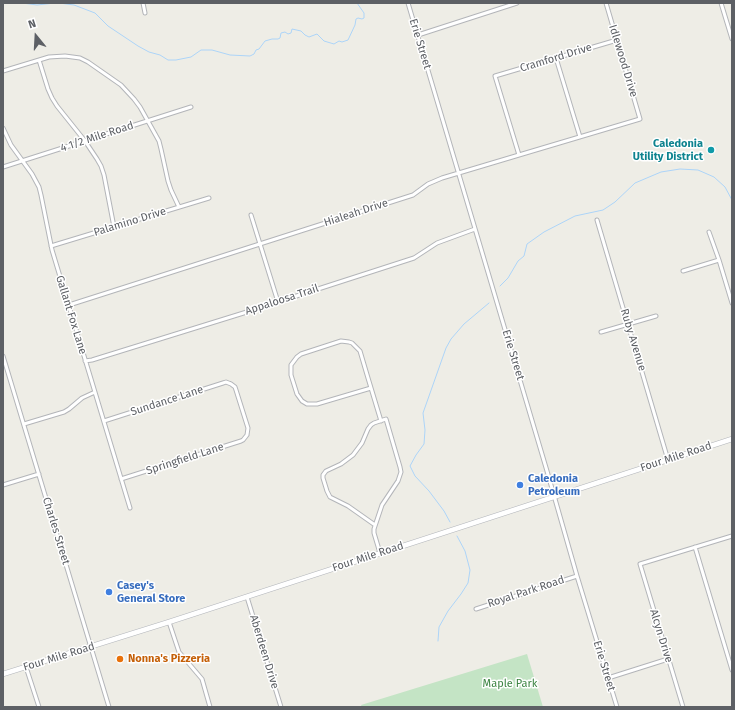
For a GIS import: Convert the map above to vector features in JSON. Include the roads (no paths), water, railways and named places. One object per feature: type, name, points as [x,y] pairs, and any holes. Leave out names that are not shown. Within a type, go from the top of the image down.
[{"type":"main road","name":"Four Mile Road","points":[[3,674],[247,597],[732,439]]},
{"type":"street","points":[[143,3],[145,13]]},
{"type":"street","name":"Erie Street","points":[[408,3],[616,707]]},
{"type":"street","points":[[502,3],[504,8]]},
{"type":"street","points":[[418,35],[517,3]]},
{"type":"street","name":"Idlewood Drive","points":[[606,3],[640,119]]},
{"type":"street","points":[[721,3],[732,39]]},
{"type":"street","name":"Cramford Drive","points":[[519,155],[495,76],[617,40]]},
{"type":"street","points":[[3,71],[49,57],[65,56],[80,58],[88,62],[121,85],[128,91],[140,107],[159,142],[168,181],[180,207]]},
{"type":"street","points":[[556,58],[580,137]]},
{"type":"street","points":[[39,60],[52,98],[85,141],[101,166],[114,227]]},
{"type":"street","name":"4 1/2 Mile Road","points":[[3,167],[191,107]]},
{"type":"street","name":"Hialeah Drive","points":[[68,305],[414,195],[434,181],[442,178],[640,119]]},
{"type":"street","name":"Gallant Fox Lane","points":[[3,128],[11,145],[32,174],[39,187],[51,246],[130,508]]},
{"type":"street","name":"Palamino Drive","points":[[51,246],[210,198]]},
{"type":"street","points":[[251,215],[278,302]]},
{"type":"street","name":"Ruby Avenue","points":[[597,220],[668,460]]},
{"type":"street","name":"Appaloosa Trail","points":[[85,361],[107,356],[414,258],[437,243],[475,229]]},
{"type":"street","points":[[709,232],[720,260],[732,303]]},
{"type":"street","points":[[683,271],[720,260]]},
{"type":"street","points":[[601,332],[656,316]]},
{"type":"street","points":[[371,388],[318,404],[307,404],[298,396],[291,375],[291,365],[301,354],[341,341],[349,342],[360,351],[381,421]]},
{"type":"street","name":"Charles Street","points":[[3,356],[109,707]]},
{"type":"street","points":[[234,379],[231,384],[236,390],[248,428],[247,435],[252,438]]},
{"type":"street","name":"Sundance Lane","points":[[104,421],[226,382],[231,384]]},
{"type":"street","points":[[24,424],[64,412],[82,398],[95,392]]},
{"type":"street","points":[[374,525],[348,506],[330,498],[323,478],[324,473],[329,469],[341,464],[353,455],[362,443],[371,425],[386,419],[401,472],[398,481],[382,505],[378,519],[374,525],[374,533],[380,553]]},
{"type":"street","name":"Springfield Lane","points":[[121,479],[241,441],[247,435]]},
{"type":"street","points":[[3,485],[39,474]]},
{"type":"street","points":[[732,536],[695,547],[732,670]]},
{"type":"street","name":"Alcyn Drive","points":[[683,707],[640,564],[695,547]]},
{"type":"street","name":"Royal Park Road","points":[[476,609],[577,576]]},
{"type":"street","name":"Aberdeen Drive","points":[[247,597],[281,707]]},
{"type":"street","points":[[169,622],[180,652],[202,679],[210,707]]},
{"type":"street","points":[[608,678],[668,659]]},
{"type":"street","points":[[26,667],[38,707]]},
{"type":"waterway","points":[[22,3],[37,5],[55,3]]},
{"type":"waterway","points":[[59,3],[74,5],[95,13],[108,26],[138,46],[168,60],[191,57],[201,50],[212,50],[230,55],[250,56],[254,54],[265,41],[278,39],[280,38],[281,33],[291,33],[292,29],[301,31],[309,37],[317,34],[324,41],[334,44],[339,41],[342,42],[348,40],[355,25],[356,19],[364,18],[364,13],[357,3]]},
{"type":"waterway","points":[[500,286],[508,278],[518,261],[524,256],[527,244],[544,232],[575,216],[603,210],[615,202],[635,183],[661,172],[680,169],[698,170],[714,177],[725,187],[732,200]]},
{"type":"waterway","points":[[450,522],[444,511],[429,491],[415,476],[410,466],[424,444],[425,430],[423,413],[446,348],[451,339],[464,324],[489,303]]},
{"type":"waterway","points":[[438,641],[439,627],[448,611],[468,583],[470,570],[465,551],[457,536]]},
{"type":"place","name":"Caledonia Utility District","points":[[711,150]]},
{"type":"place","name":"Caledonia Petroleum","points":[[520,485]]},
{"type":"place","name":"Casey's General Store","points":[[109,592]]},
{"type":"place","name":"Nonna's Pizzeria","points":[[120,659]]},
{"type":"park label","name":"Maple Park","points":[[510,684]]}]
